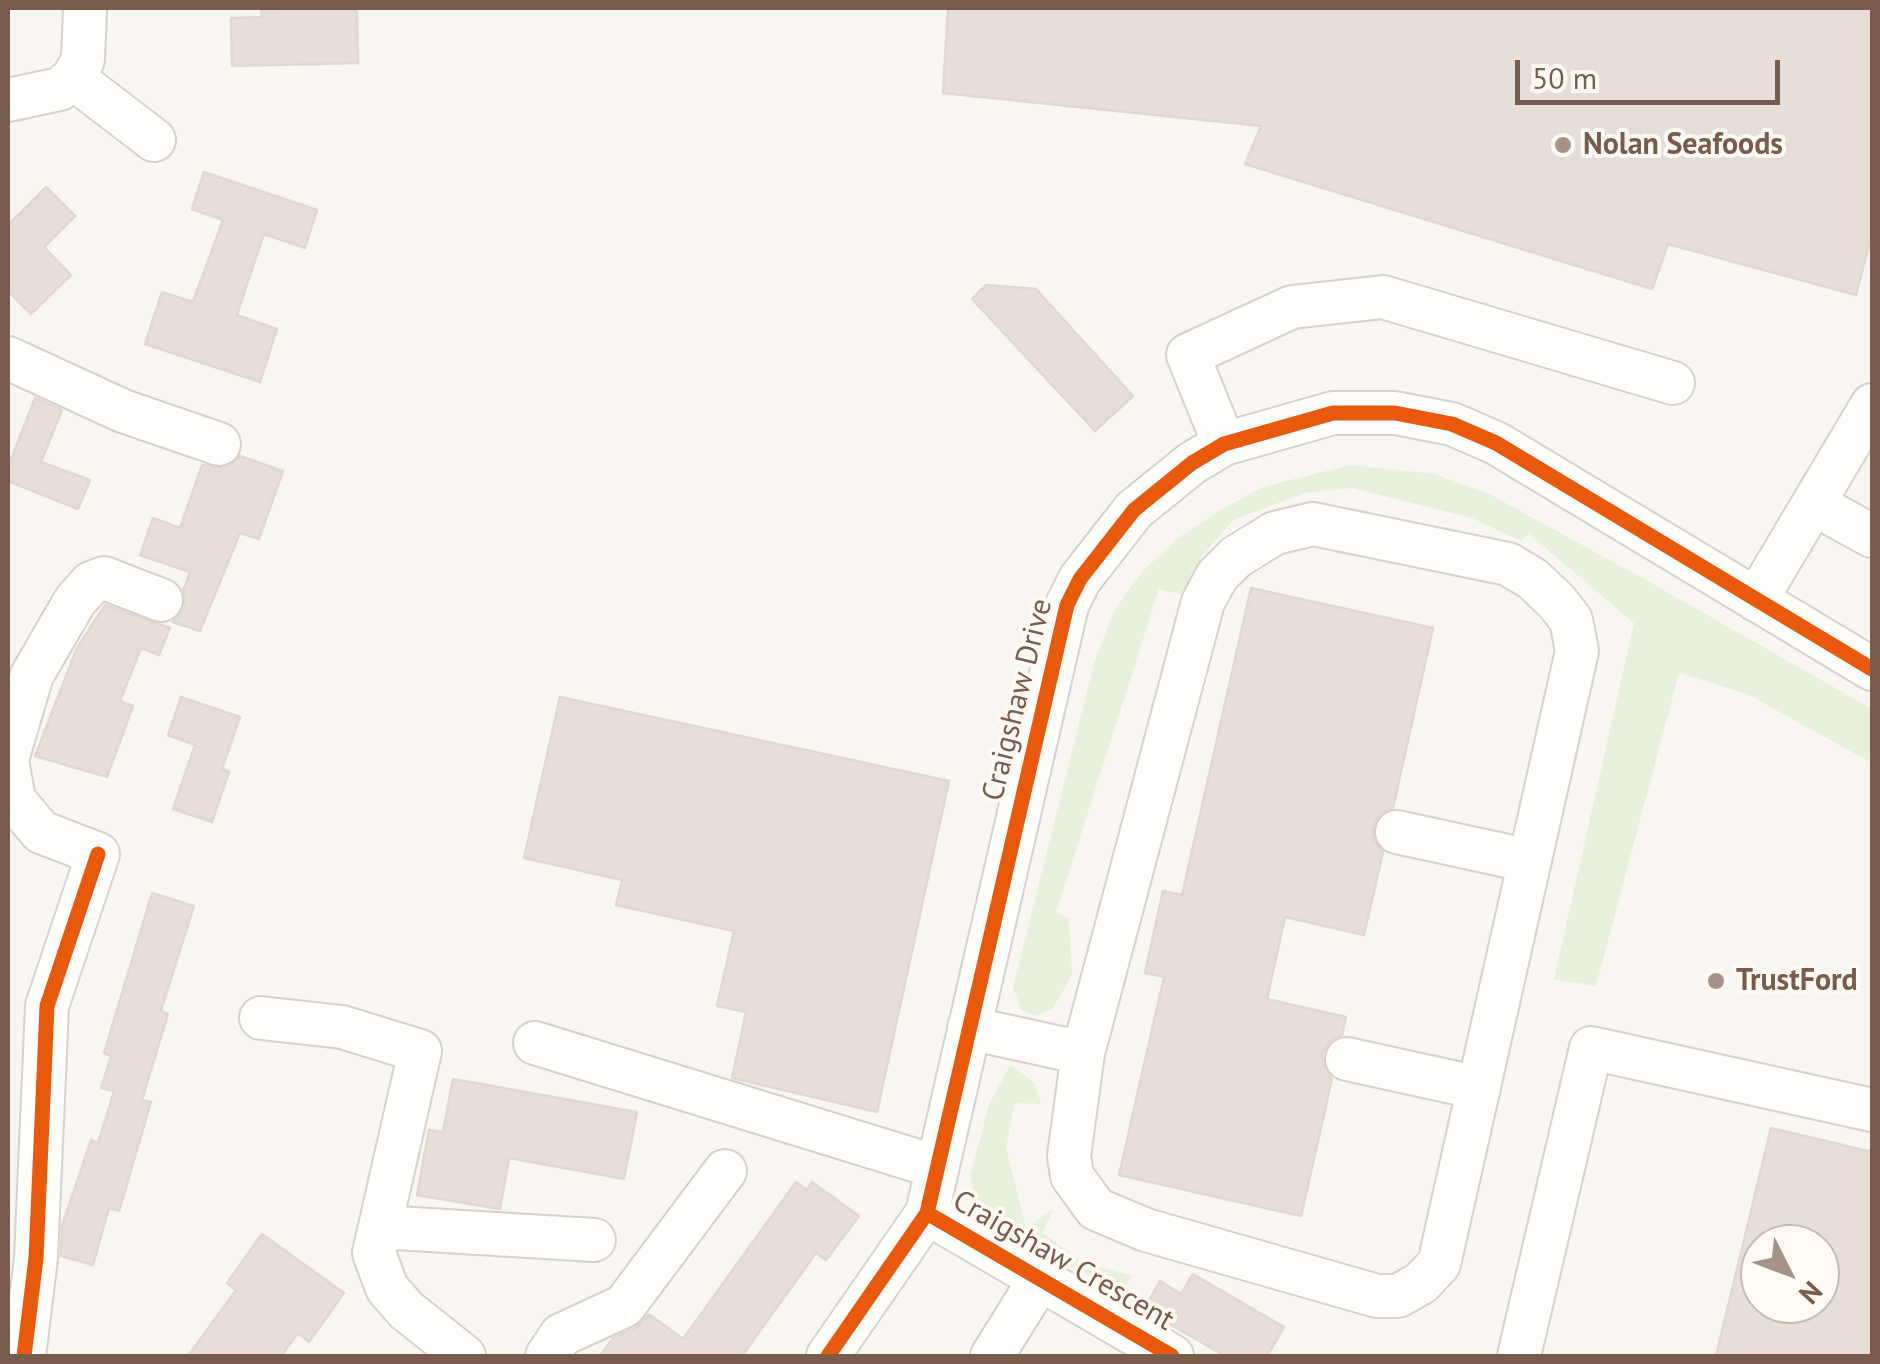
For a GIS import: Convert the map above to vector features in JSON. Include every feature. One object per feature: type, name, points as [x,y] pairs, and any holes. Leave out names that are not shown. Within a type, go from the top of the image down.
[{"type":"street","points":[[8,100],[60,89],[74,78],[83,60],[85,8]]},
{"type":"street","points":[[74,78],[154,140]]},
{"type":"street","points":[[1224,444],[1188,355],[1292,306],[1383,298],[1673,383]]},
{"type":"street","points":[[8,358],[123,411],[219,444]]},
{"type":"street","points":[[1756,600],[1872,405]]},
{"type":"street","name":"Craigshaw Drive","points":[[828,1356],[926,1213],[1067,605],[1090,566],[1134,510],[1192,462],[1224,444],[1333,413],[1395,413],[1452,424],[1509,451],[1872,669]]},
{"type":"street","points":[[1814,504],[1872,536]]},
{"type":"street","points":[[1314,524],[1508,564],[1532,579],[1571,620],[1577,651],[1530,861],[1439,1264],[1421,1284],[1398,1296],[1377,1296],[1146,1230],[1096,1209],[1072,1176],[1069,1156],[1083,1054],[1203,602],[1218,576],[1236,557],[1276,533],[1314,524]]},
{"type":"street","points":[[8,756],[32,674],[75,600],[91,583],[104,578],[162,600]]},
{"type":"street","points":[[8,766],[14,800],[41,832],[98,854],[47,1006],[36,1258],[24,1356]]},
{"type":"street","points":[[1398,832],[1530,861]]},
{"type":"street","points":[[261,1018],[342,1027],[420,1051],[374,1253],[387,1288],[406,1310],[464,1356]]},
{"type":"street","points":[[970,1028],[1083,1054]]},
{"type":"street","points":[[535,1043],[937,1167]]},
{"type":"street","points":[[1519,1356],[1591,1048],[1872,1110]]},
{"type":"street","points":[[1347,1059],[1479,1088]]},
{"type":"street","points":[[546,1356],[561,1335],[624,1306],[725,1171]]},
{"type":"street","name":"Craigshaw Crescent","points":[[926,1213],[1172,1356]]},
{"type":"street","points":[[380,1228],[594,1240]]},
{"type":"street","points":[[992,1356],[1040,1279]]},
{"type":"green space","points":[[1350,465],[1435,474],[1491,495],[1872,709],[1872,763],[1747,694],[1679,673],[1596,986],[1554,979],[1634,623],[1529,534],[1521,541],[1472,518],[1352,488],[1305,493],[1233,520],[1203,555],[1183,595],[1159,589],[1056,913],[1069,918],[1072,975],[1053,1008],[1036,1016],[1021,1010],[1013,987],[1094,663],[1114,611],[1142,572],[1178,538],[1222,509],[1263,487]]},
{"type":"green space","points":[[1010,1065],[1035,1083],[1041,1104],[1015,1103],[1006,1147],[1026,1228],[1053,1209],[1043,1233],[1082,1262],[1132,1276],[1121,1295],[977,1208],[970,1176],[989,1105]]},
{"type":"building","points":[[261,8],[357,11],[358,63],[232,66],[231,18],[262,17]]},
{"type":"building","name":"Nolan Seafoods","points":[[948,8],[1872,8],[1872,234],[1856,295],[1668,244],[1652,289],[1245,164],[1261,126],[943,93]]},
{"type":"building","points":[[204,172],[317,210],[305,248],[264,234],[248,281],[237,315],[277,329],[260,382],[145,344],[162,292],[193,302],[223,220],[192,209]]},
{"type":"building","points":[[46,187],[75,216],[44,247],[71,275],[31,314],[8,291],[8,225]]},
{"type":"building","points":[[986,285],[1036,289],[1133,396],[1095,431],[972,299]]},
{"type":"building","points":[[35,398],[62,410],[41,462],[90,480],[78,509],[8,481],[8,467]]},
{"type":"building","points":[[240,456],[283,471],[259,539],[240,533],[200,631],[173,622],[185,608],[183,591],[190,572],[140,555],[153,518],[180,528],[202,465],[225,468]]},
{"type":"building","points":[[1251,588],[1433,628],[1393,808],[1379,815],[1373,826],[1374,840],[1383,852],[1364,935],[1285,917],[1267,999],[1346,1017],[1342,1035],[1329,1042],[1322,1055],[1332,1079],[1301,1216],[1119,1175],[1164,977],[1145,973],[1163,891],[1182,895]]},
{"type":"building","points":[[105,605],[170,628],[159,655],[141,648],[120,701],[133,706],[107,777],[35,756],[77,648]]},
{"type":"building","points":[[181,697],[240,717],[222,769],[229,772],[212,822],[173,809],[195,745],[168,735]]},
{"type":"building","points":[[560,697],[949,781],[877,1112],[732,1078],[746,1012],[717,1006],[734,931],[616,905],[622,880],[524,858]]},
{"type":"building","points":[[152,893],[194,906],[161,1011],[168,1014],[142,1100],[151,1102],[119,1211],[109,1208],[93,1265],[61,1256],[62,1226],[91,1140],[98,1143],[114,1091],[101,1088],[111,1056],[104,1053]]},
{"type":"building","points":[[453,1079],[637,1112],[624,1179],[509,1158],[500,1209],[417,1195],[429,1130],[443,1132]]},
{"type":"building","points":[[1771,1128],[1872,1152],[1872,1356],[1716,1356],[1740,1257],[1740,1324],[1840,1324],[1840,1224],[1748,1224]]},
{"type":"building","points":[[796,1182],[807,1190],[812,1182],[859,1216],[826,1260],[816,1253],[742,1356],[600,1356],[613,1338],[635,1328],[649,1314],[683,1339]]},
{"type":"building","points":[[262,1234],[344,1293],[309,1342],[298,1333],[281,1356],[188,1356],[236,1290],[227,1283]]},
{"type":"building","points":[[1193,1274],[1284,1327],[1267,1356],[1225,1356],[1144,1309],[1160,1281],[1181,1294]]},
{"type":"cycle path","points":[[828,1356],[927,1213],[1067,605],[1080,579],[1134,510],[1192,463],[1224,444],[1333,413],[1395,413],[1452,424],[1496,443],[1872,669]]},
{"type":"cycle path","points":[[24,1356],[36,1258],[47,1006],[98,854]]},
{"type":"cycle path","points":[[927,1213],[1172,1356]]},
{"type":"place","name":"Nolan Seafoods","points":[[1563,145]]},
{"type":"place","name":"TrustFord","points":[[1716,981]]}]
